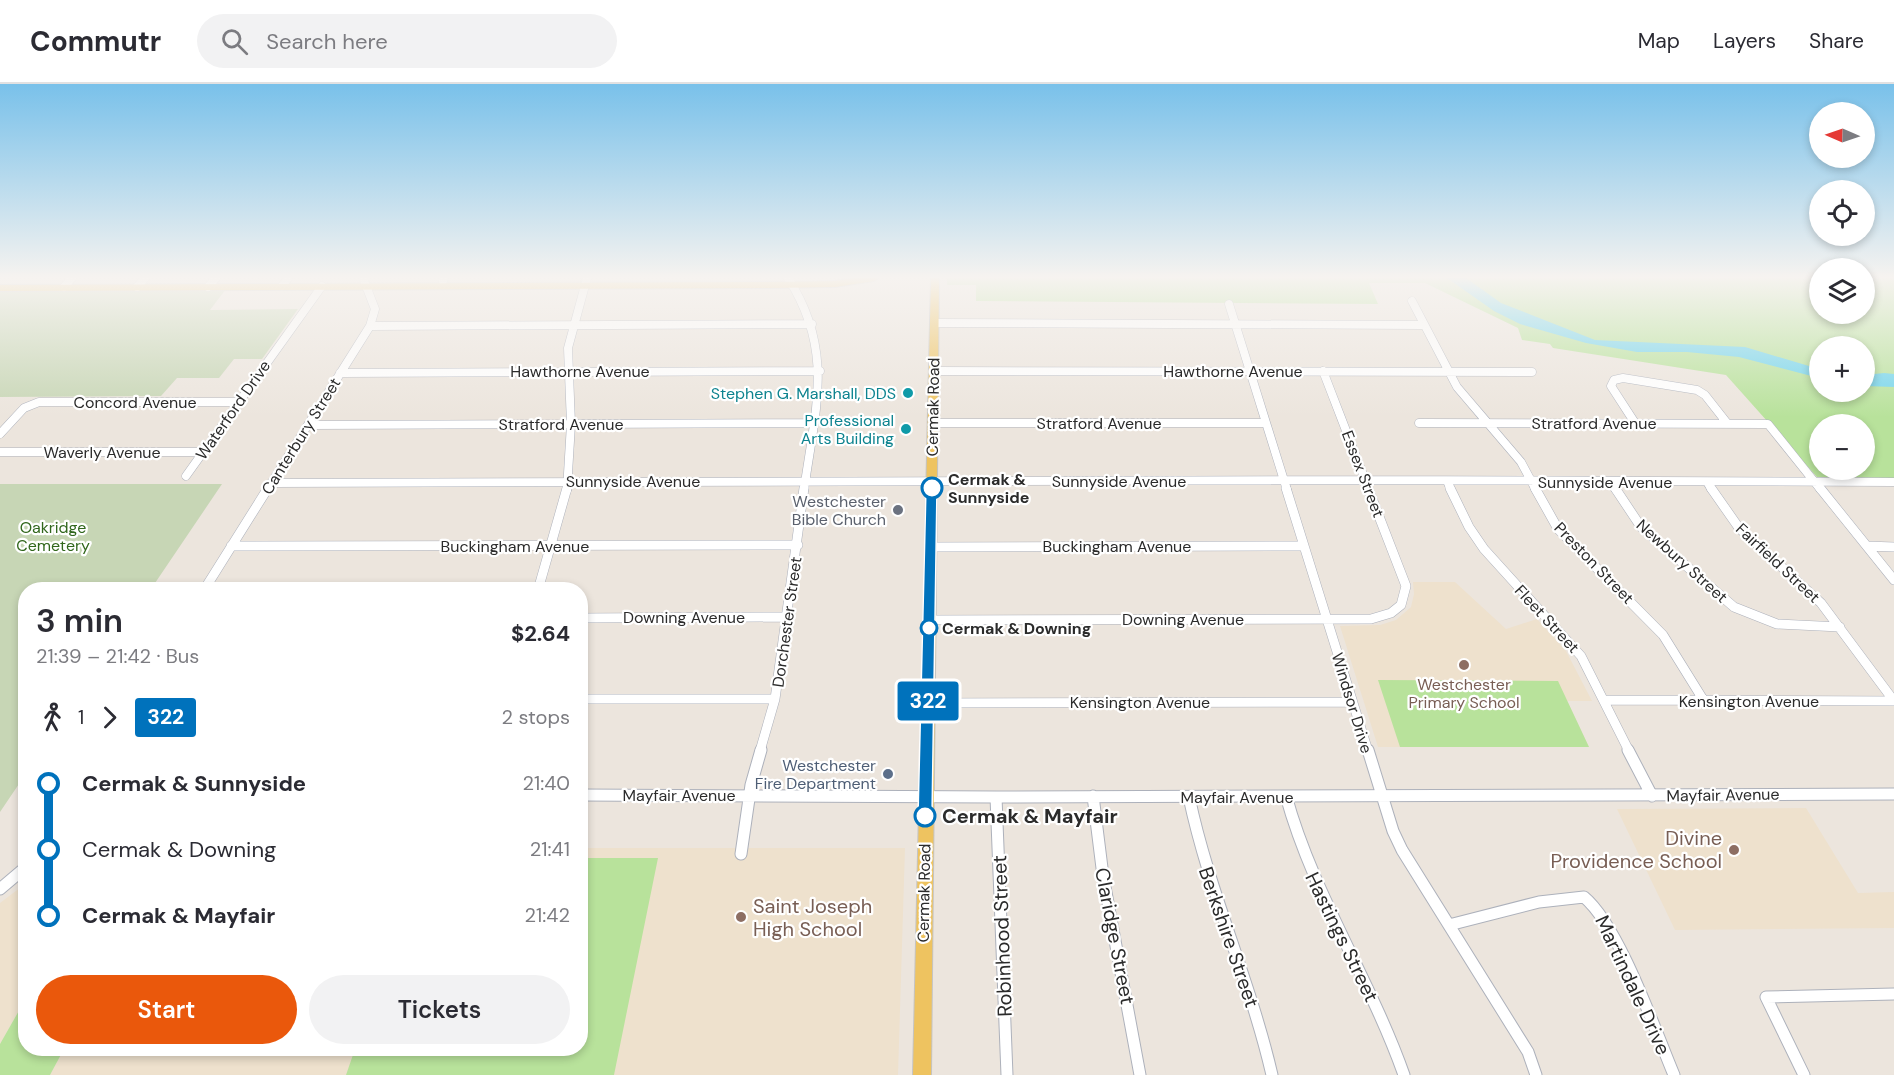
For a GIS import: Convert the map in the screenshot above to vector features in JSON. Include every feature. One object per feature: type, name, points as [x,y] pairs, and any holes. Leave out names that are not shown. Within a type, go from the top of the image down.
[{"type":"main road","name":"Cermak Road","points":[[922,1075],[934,324]]},
{"type":"street","name":"Waterford Drive","points":[[186,476],[295,324]]},
{"type":"street","points":[[370,326],[548,324]]},
{"type":"street","points":[[541,582],[569,481],[572,424],[568,348],[573,324]]},
{"type":"street","name":"Dorchester Street","points":[[741,854],[750,794],[775,699],[807,481],[820,371],[818,348],[812,324]]},
{"type":"street","name":"Windsor Drive","points":[[1236,324],[1381,795],[1399,844],[1528,1052],[1536,1075]]},
{"type":"street","points":[[1282,324],[1424,325]]},
{"type":"street","name":"Preston Street","points":[[1424,325],[1448,372],[1466,400],[1514,453],[1551,519],[1565,538],[1663,635],[1704,701]]},
{"type":"street","name":"Canterbury Street","points":[[209,582],[370,326]]},
{"type":"street","name":"Hawthorne Avenue","points":[[934,370],[1532,372]]},
{"type":"street","name":"Hawthorne Avenue","points":[[340,373],[820,371]]},
{"type":"street","name":"Essex Street","points":[[1323,371],[1402,576]]},
{"type":"street","points":[[1635,423],[1611,386],[1614,380],[1623,378],[1697,390],[1705,395],[1727,423]]},
{"type":"street","name":"Concord Avenue","points":[[0,434],[30,404],[239,402]]},
{"type":"street","name":"Stratford Avenue","points":[[308,424],[814,423]]},
{"type":"street","name":"Stratford Avenue","points":[[933,423],[1266,423]]},
{"type":"street","name":"Stratford Avenue","points":[[1419,423],[1768,424],[1815,482]]},
{"type":"street","name":"Waverly Avenue","points":[[0,452],[204,452]]},
{"type":"street","name":"Sunnyside Avenue","points":[[271,483],[1365,480],[1611,483],[1894,482]]},
{"type":"street","name":"Fleet Street","points":[[1447,482],[1476,538],[1500,568],[1570,641],[1585,662],[1652,796]]},
{"type":"street","name":"Fairfield Street","points":[[1707,482],[1740,528],[1802,583],[1840,627],[1894,701]]},
{"type":"street","points":[[1815,482],[1894,580]]},
{"type":"street","name":"Newbury Street","points":[[1611,483],[1641,527],[1734,607],[1778,624],[1840,627]]},
{"type":"street","name":"Buckingham Avenue","points":[[231,546],[798,545]]},
{"type":"street","name":"Buckingham Avenue","points":[[931,547],[1304,546]]},
{"type":"street","points":[[1867,546],[1894,546]]},
{"type":"street","name":"Downing Avenue","points":[[930,620],[1371,619],[1392,614],[1406,598],[1402,576]]},
{"type":"street","name":"Downing Avenue","points":[[588,618],[788,617]]},
{"type":"street","points":[[588,699],[775,699]]},
{"type":"street","name":"Kensington Avenue","points":[[1604,700],[1894,701]]},
{"type":"street","name":"Kensington Avenue","points":[[928,702],[1352,702]]},
{"type":"street","name":"Mayfair Avenue","points":[[588,795],[1189,797],[1894,794]]},
{"type":"street","name":"Claridge Street","points":[[1093,796],[1103,876],[1140,1075]]},
{"type":"street","name":"Hastings Street","points":[[1286,796],[1300,848],[1390,1035],[1404,1075]]},
{"type":"street","name":"Robinhood Street","points":[[996,797],[1007,1075]]},
{"type":"street","name":"Berkshire Street","points":[[1189,797],[1206,874],[1265,1041],[1272,1075]]},
{"type":"street","points":[[0,889],[18,874]]},
{"type":"street","name":"Martindale Drive","points":[[1449,925],[1562,898],[1582,896],[1589,898],[1608,923],[1674,1075]]},
{"type":"street","points":[[1803,1075],[1766,997],[1772,994],[1894,994]]},
{"type":"shaded area","name":"Westchester Primary School","points":[[1413,582],[1455,582],[1506,629],[1537,619],[1566,651],[1592,701],[1567,701],[1589,747],[1378,747],[1340,626],[1380,625],[1396,620],[1411,607],[1414,594]]},
{"type":"shaded area","name":"Divine Providence School","points":[[1806,808],[1858,893],[1894,892],[1894,928],[1675,930],[1617,809]]},
{"type":"shaded area","name":"Saint Joseph High School","points":[[588,848],[905,848],[898,1075],[50,1075],[60,1056],[588,1056]]},
{"type":"shaded area","points":[[18,889],[18,1012],[0,1044],[0,903]]},
{"type":"green space","points":[[0,324],[287,324],[262,359],[234,359],[219,378],[177,378],[161,396],[0,397]]},
{"type":"green space","points":[[1510,324],[1894,324],[1894,478],[1875,478],[1875,414],[1809,414],[1809,468],[1726,375],[1553,348],[1550,344],[1522,340],[1518,328]]},
{"type":"green space","name":"Oakridge Cemetery","points":[[0,484],[222,484],[156,582],[18,582],[18,785],[0,812]]},
{"type":"green space","points":[[1378,680],[1558,681],[1589,747],[1400,747]]},
{"type":"green space","points":[[588,858],[658,858],[614,1075],[346,1075],[353,1056],[588,1056]]},
{"type":"green space","points":[[18,1012],[18,1056],[60,1056],[50,1075],[0,1075],[0,1044]]},
{"type":"water","points":[[1521,324],[1555,324],[1595,340],[1745,347],[1809,366],[1809,375],[1739,357],[1687,352],[1637,352],[1586,343]]},
{"type":"water","points":[[1875,374],[1894,374],[1894,387],[1875,386]]},
{"type":"bus line","name":"322","points":[[925,816],[932,488]]},
{"type":"place","name":"Stephen G. Marshall, DDS","points":[[908,393]]},
{"type":"place","name":"Professional Arts Building","points":[[906,429]]},
{"type":"place","name":"Cermak & Sunnyside","points":[[932,488]]},
{"type":"place","name":"Westchester Bible Church","points":[[898,510]]},
{"type":"place","name":"Cermak & Downing","points":[[929,628]]},
{"type":"place","name":"Westchester Primary School","points":[[1464,665]]},
{"type":"place","name":"Westchester Fire Department","points":[[888,774]]},
{"type":"place","name":"Cermak & Mayfair","points":[[925,816]]},
{"type":"place","name":"Divine Providence School","points":[[1734,850]]},
{"type":"place","name":"Saint Joseph High School","points":[[741,917]]}]
